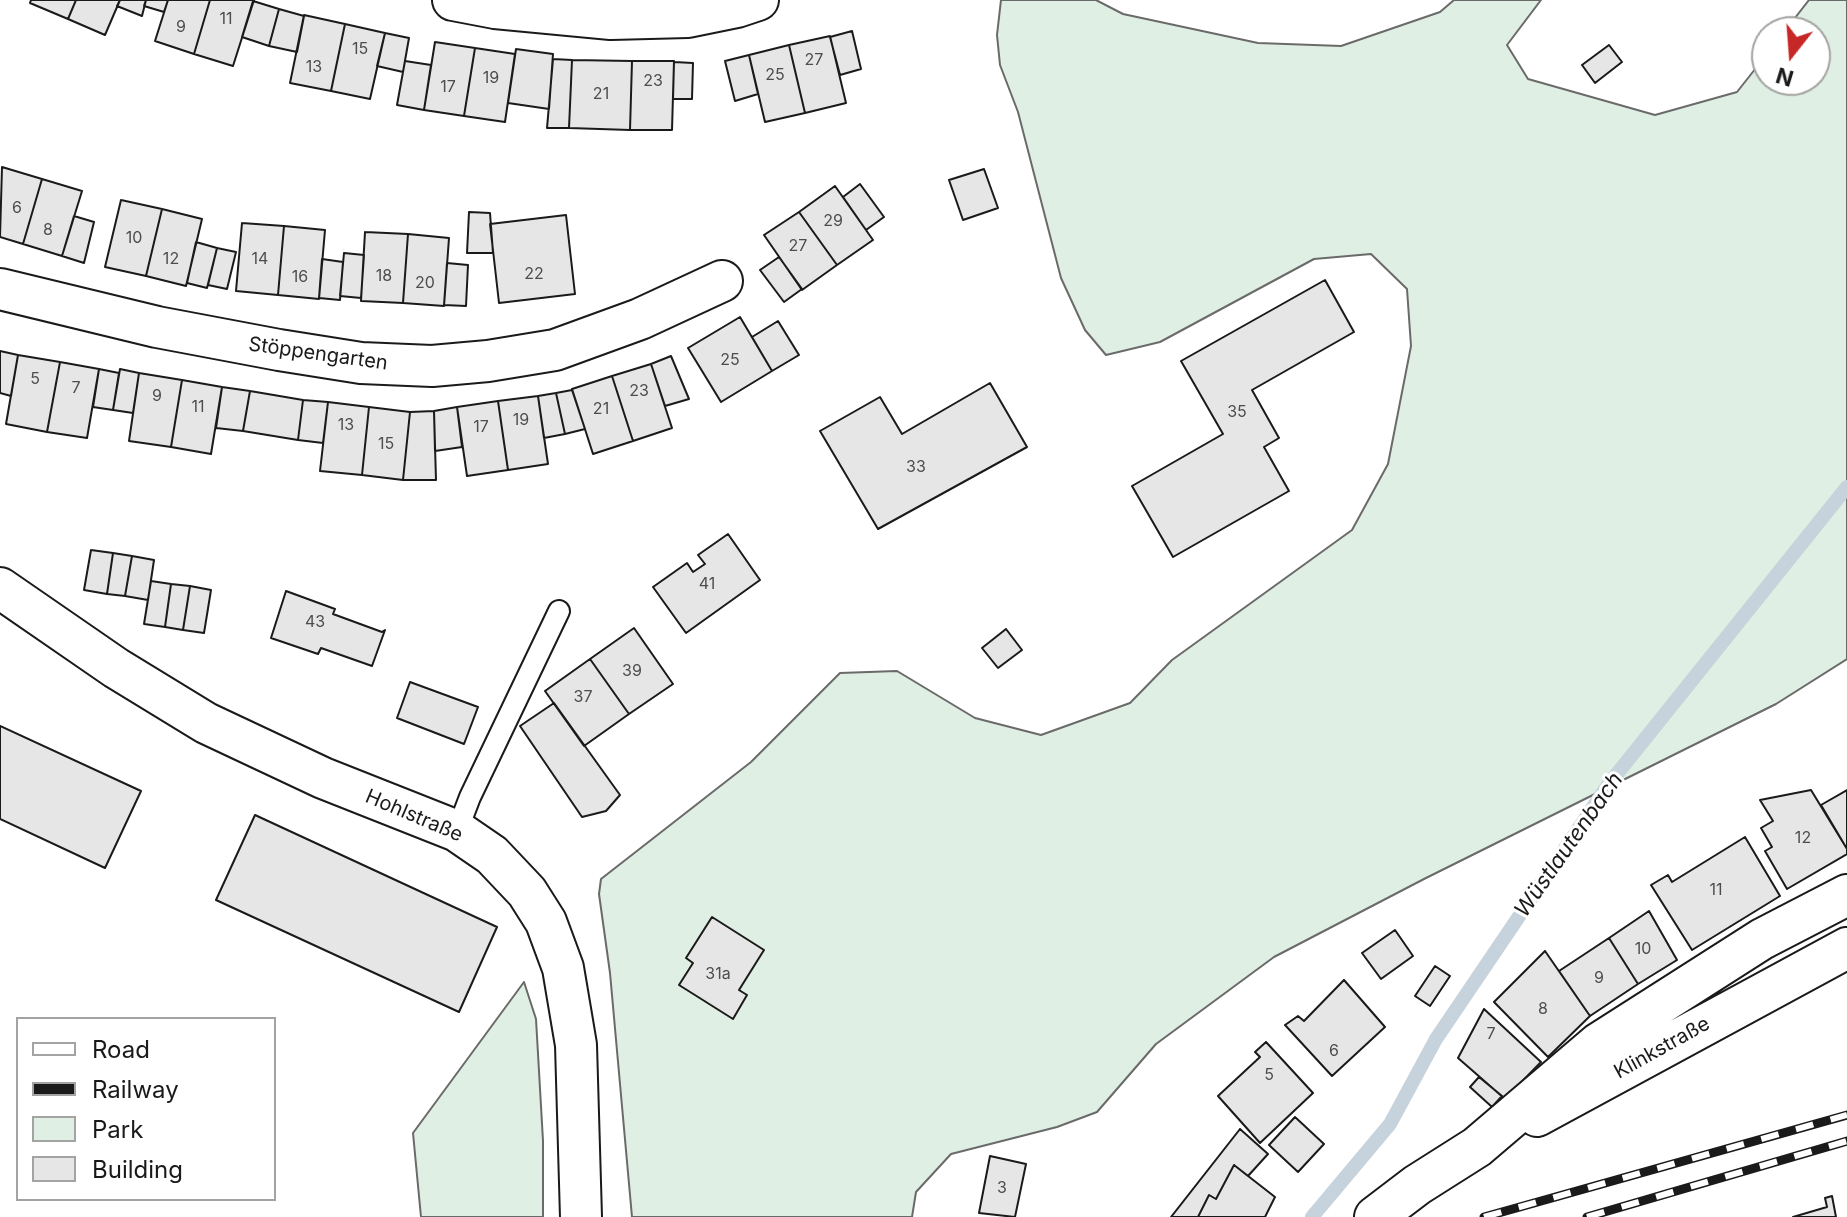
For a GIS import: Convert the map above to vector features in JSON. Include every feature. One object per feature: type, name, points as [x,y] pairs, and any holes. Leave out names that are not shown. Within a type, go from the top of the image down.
[{"type":"street","points":[[453,0],[495,8],[611,19],[688,17],[758,0]]},
{"type":"street","name":"Stöppengarten","points":[[0,289],[157,327],[279,350],[361,363],[432,366],[555,350],[640,319],[722,281]]},
{"type":"street","name":"Hohlstraße","points":[[0,588],[116,668],[206,723],[323,778],[457,831],[492,855],[527,892],[546,922],[563,968],[576,1045],[581,1217]]},
{"type":"street","points":[[1375,1217],[1417,1185],[1477,1147],[1599,1043],[1762,939],[1847,895]]},
{"type":"street","name":"Klinkstraße","points":[[1477,1147],[1847,948]]},
{"type":"lane","points":[[457,831],[470,797],[559,611]]},
{"type":"green space","points":[[1001,0],[1096,0],[1123,14],[1258,43],[1341,46],[1440,12],[1454,0],[1541,0],[1507,45],[1528,79],[1655,115],[1737,92],[1751,74],[1751,96],[1831,96],[1831,16],[1796,16],[1809,0],[1847,0],[1847,659],[1776,704],[1274,957],[1156,1044],[1097,1112],[1057,1127],[951,1154],[916,1192],[912,1217],[632,1217],[610,973],[599,894],[601,879],[751,762],[840,673],[897,671],[975,718],[1041,735],[1130,703],[1172,660],[1352,530],[1388,464],[1411,346],[1407,289],[1371,254],[1314,259],[1160,342],[1106,355],[1085,330],[1061,278],[1018,112],[1000,65],[997,35]]},
{"type":"green space","points":[[524,982],[536,1019],[543,1141],[543,1217],[421,1217],[413,1133]]},
{"type":"building","points":[[31,0],[76,0],[68,19],[30,3]]},
{"type":"building","points":[[76,0],[120,0],[105,35],[68,19]]},
{"type":"building","points":[[120,0],[146,0],[142,16],[117,6]]},
{"type":"building","points":[[146,0],[168,0],[164,12],[144,6]]},
{"type":"building","points":[[168,0],[210,0],[194,54],[155,41]]},
{"type":"building","points":[[210,0],[254,0],[233,66],[194,54]]},
{"type":"building","points":[[253,1],[279,9],[269,46],[242,37]]},
{"type":"building","points":[[279,9],[304,16],[297,52],[269,46]]},
{"type":"building","points":[[304,15],[345,24],[331,91],[290,83]]},
{"type":"building","points":[[345,24],[385,33],[370,99],[331,91]]},
{"type":"building","points":[[852,31],[861,69],[840,75],[830,37]]},
{"type":"building","points":[[385,33],[409,38],[403,72],[377,66]]},
{"type":"building","points":[[830,36],[846,103],[805,113],[789,45]]},
{"type":"building","points":[[435,42],[475,48],[464,116],[424,110]]},
{"type":"building","points":[[789,45],[805,113],[765,122],[749,55]]},
{"type":"building","points":[[1609,45],[1622,62],[1595,83],[1582,65]]},
{"type":"building","points":[[475,48],[515,54],[505,122],[464,116]]},
{"type":"building","points":[[516,49],[553,54],[549,109],[508,103]]},
{"type":"building","points":[[749,55],[758,94],[735,101],[725,61]]},
{"type":"building","points":[[553,59],[572,60],[569,128],[547,128]]},
{"type":"building","points":[[572,60],[632,61],[630,130],[569,128]]},
{"type":"building","points":[[405,61],[431,65],[424,110],[397,105]]},
{"type":"building","points":[[632,61],[674,61],[672,130],[630,130]]},
{"type":"building","points":[[674,62],[693,63],[692,99],[673,99]]},
{"type":"building","points":[[2,167],[42,179],[23,244],[0,237]]},
{"type":"building","points":[[984,169],[998,208],[963,220],[949,180]]},
{"type":"building","points":[[42,179],[82,191],[62,256],[23,244]]},
{"type":"building","points":[[860,184],[884,217],[866,230],[843,197]]},
{"type":"building","points":[[835,186],[873,240],[837,265],[799,212]]},
{"type":"building","points":[[121,200],[162,209],[146,276],[105,267]]},
{"type":"building","points":[[162,209],[202,219],[186,286],[146,276]]},
{"type":"building","points":[[469,212],[490,213],[493,253],[467,253]]},
{"type":"building","points":[[799,212],[837,265],[802,290],[764,235]]},
{"type":"building","points":[[566,215],[575,294],[499,303],[490,224]]},
{"type":"building","points":[[74,216],[94,222],[84,263],[62,256]]},
{"type":"building","points":[[242,223],[284,226],[278,295],[236,291]]},
{"type":"building","points":[[284,226],[325,230],[319,299],[278,295]]},
{"type":"building","points":[[365,232],[408,234],[403,303],[361,301]]},
{"type":"building","points":[[408,234],[449,238],[444,306],[403,303]]},
{"type":"building","points":[[196,242],[217,248],[207,288],[187,283]]},
{"type":"building","points":[[217,248],[236,252],[227,289],[208,285]]},
{"type":"building","points":[[344,253],[364,255],[361,298],[340,296]]},
{"type":"building","points":[[779,257],[802,289],[784,302],[760,270]]},
{"type":"building","points":[[322,259],[343,262],[340,300],[319,298]]},
{"type":"building","points":[[447,263],[468,265],[466,306],[444,305]]},
{"type":"building","points":[[1325,280],[1354,332],[1252,390],[1279,438],[1264,447],[1289,491],[1173,557],[1132,486],[1223,434],[1181,361]]},
{"type":"building","points":[[740,317],[772,371],[721,402],[688,348]]},
{"type":"building","points":[[778,321],[799,355],[772,371],[752,337]]},
{"type":"building","points":[[0,351],[18,355],[11,396],[0,393]]},
{"type":"building","points":[[18,355],[60,362],[47,432],[6,424]]},
{"type":"building","points":[[671,356],[689,399],[665,406],[651,364]]},
{"type":"building","points":[[60,362],[99,369],[87,438],[47,432]]},
{"type":"building","points":[[651,364],[672,428],[633,441],[612,376]]},
{"type":"building","points":[[99,369],[119,373],[113,410],[93,407]]},
{"type":"building","points":[[120,369],[139,373],[133,413],[113,410]]},
{"type":"building","points":[[139,373],[182,380],[171,447],[129,441]]},
{"type":"building","points":[[612,376],[633,441],[593,454],[572,389]]},
{"type":"building","points":[[182,380],[222,387],[211,454],[171,447]]},
{"type":"building","points":[[990,383],[1027,447],[878,529],[820,431],[880,397],[902,434]]},
{"type":"building","points":[[222,387],[250,391],[243,431],[216,428]]},
{"type":"building","points":[[572,390],[585,429],[565,434],[556,393]]},
{"type":"building","points":[[250,391],[303,400],[298,440],[243,431]]},
{"type":"building","points":[[556,393],[565,434],[544,438],[538,396]]},
{"type":"building","points":[[538,396],[548,464],[508,470],[498,401]]},
{"type":"building","points":[[303,400],[328,402],[323,443],[298,440]]},
{"type":"building","points":[[498,401],[508,470],[467,476],[457,407]]},
{"type":"building","points":[[328,402],[369,407],[362,475],[320,471]]},
{"type":"building","points":[[369,407],[410,412],[403,480],[362,475]]},
{"type":"building","points":[[457,407],[462,447],[435,451],[434,411]]},
{"type":"building","points":[[434,411],[436,480],[403,480],[410,412]]},
{"type":"building","points":[[728,534],[760,580],[686,633],[653,587],[687,563],[693,572],[705,564],[698,555]]},
{"type":"building","points":[[91,550],[113,553],[107,594],[84,590]]},
{"type":"building","points":[[113,553],[132,556],[125,596],[107,594]]},
{"type":"building","points":[[132,556],[154,560],[148,600],[125,596]]},
{"type":"building","points":[[151,581],[171,584],[165,627],[144,624]]},
{"type":"building","points":[[171,584],[190,586],[183,630],[165,627]]},
{"type":"building","points":[[190,586],[211,590],[204,633],[183,630]]},
{"type":"building","points":[[286,591],[335,609],[333,614],[382,632],[385,630],[372,666],[321,648],[318,654],[271,638]]},
{"type":"building","points":[[634,628],[673,684],[629,714],[590,659]]},
{"type":"building","points":[[1006,629],[1022,650],[998,668],[982,648]]},
{"type":"building","points":[[590,659],[629,714],[584,746],[545,691]]},
{"type":"building","points":[[410,682],[478,707],[464,744],[397,718]]},
{"type":"building","points":[[554,703],[620,795],[606,811],[582,817],[520,726]]},
{"type":"building","points":[[0,726],[141,791],[105,868],[0,819]]},
{"type":"building","points":[[1811,790],[1847,849],[1847,854],[1787,889],[1765,851],[1772,847],[1761,828],[1773,821],[1760,800]]},
{"type":"building","points":[[1847,790],[1847,849],[1821,805]]},
{"type":"building","points":[[255,815],[497,927],[459,1012],[216,900]]},
{"type":"building","points":[[1745,837],[1780,896],[1692,950],[1651,885],[1668,875],[1672,882]]},
{"type":"building","points":[[1649,911],[1677,960],[1638,984],[1609,938]]},
{"type":"building","points":[[712,917],[764,950],[739,990],[747,995],[733,1019],[679,985],[693,963],[686,958]]},
{"type":"building","points":[[1395,930],[1413,956],[1381,979],[1362,953]]},
{"type":"building","points":[[1609,938],[1638,984],[1590,1016],[1559,971]]},
{"type":"building","points":[[1545,951],[1590,1016],[1548,1057],[1494,1002]]},
{"type":"building","points":[[1435,966],[1450,976],[1430,1006],[1415,996]]},
{"type":"building","points":[[1344,980],[1385,1027],[1332,1076],[1285,1025],[1298,1016],[1304,1021]]},
{"type":"building","points":[[1484,1009],[1541,1062],[1505,1099],[1458,1058]]},
{"type":"building","points":[[1266,1042],[1313,1093],[1260,1143],[1218,1096],[1260,1057],[1255,1052]]},
{"type":"building","points":[[1479,1077],[1502,1096],[1492,1107],[1470,1087]]},
{"type":"building","points":[[1295,1117],[1324,1144],[1298,1172],[1269,1145]]},
{"type":"building","points":[[1240,1129],[1268,1154],[1248,1176],[1234,1165],[1216,1199],[1209,1195],[1198,1217],[1171,1217]]},
{"type":"building","points":[[990,1156],[1026,1164],[1015,1217],[979,1213]]},
{"type":"building","points":[[1234,1165],[1275,1197],[1265,1217],[1198,1217],[1209,1195],[1216,1199]]},
{"type":"building","points":[[1832,1196],[1836,1217],[1793,1217],[1827,1207],[1825,1198]]},
{"type":"waterway","name":"Wüstlautenbach","points":[[1312,1217],[1390,1124],[1436,1039],[1608,785],[1847,487]]},
{"type":"railway","points":[[1484,1217],[1847,1115]]},
{"type":"railway","points":[[1587,1217],[1847,1141]]}]
